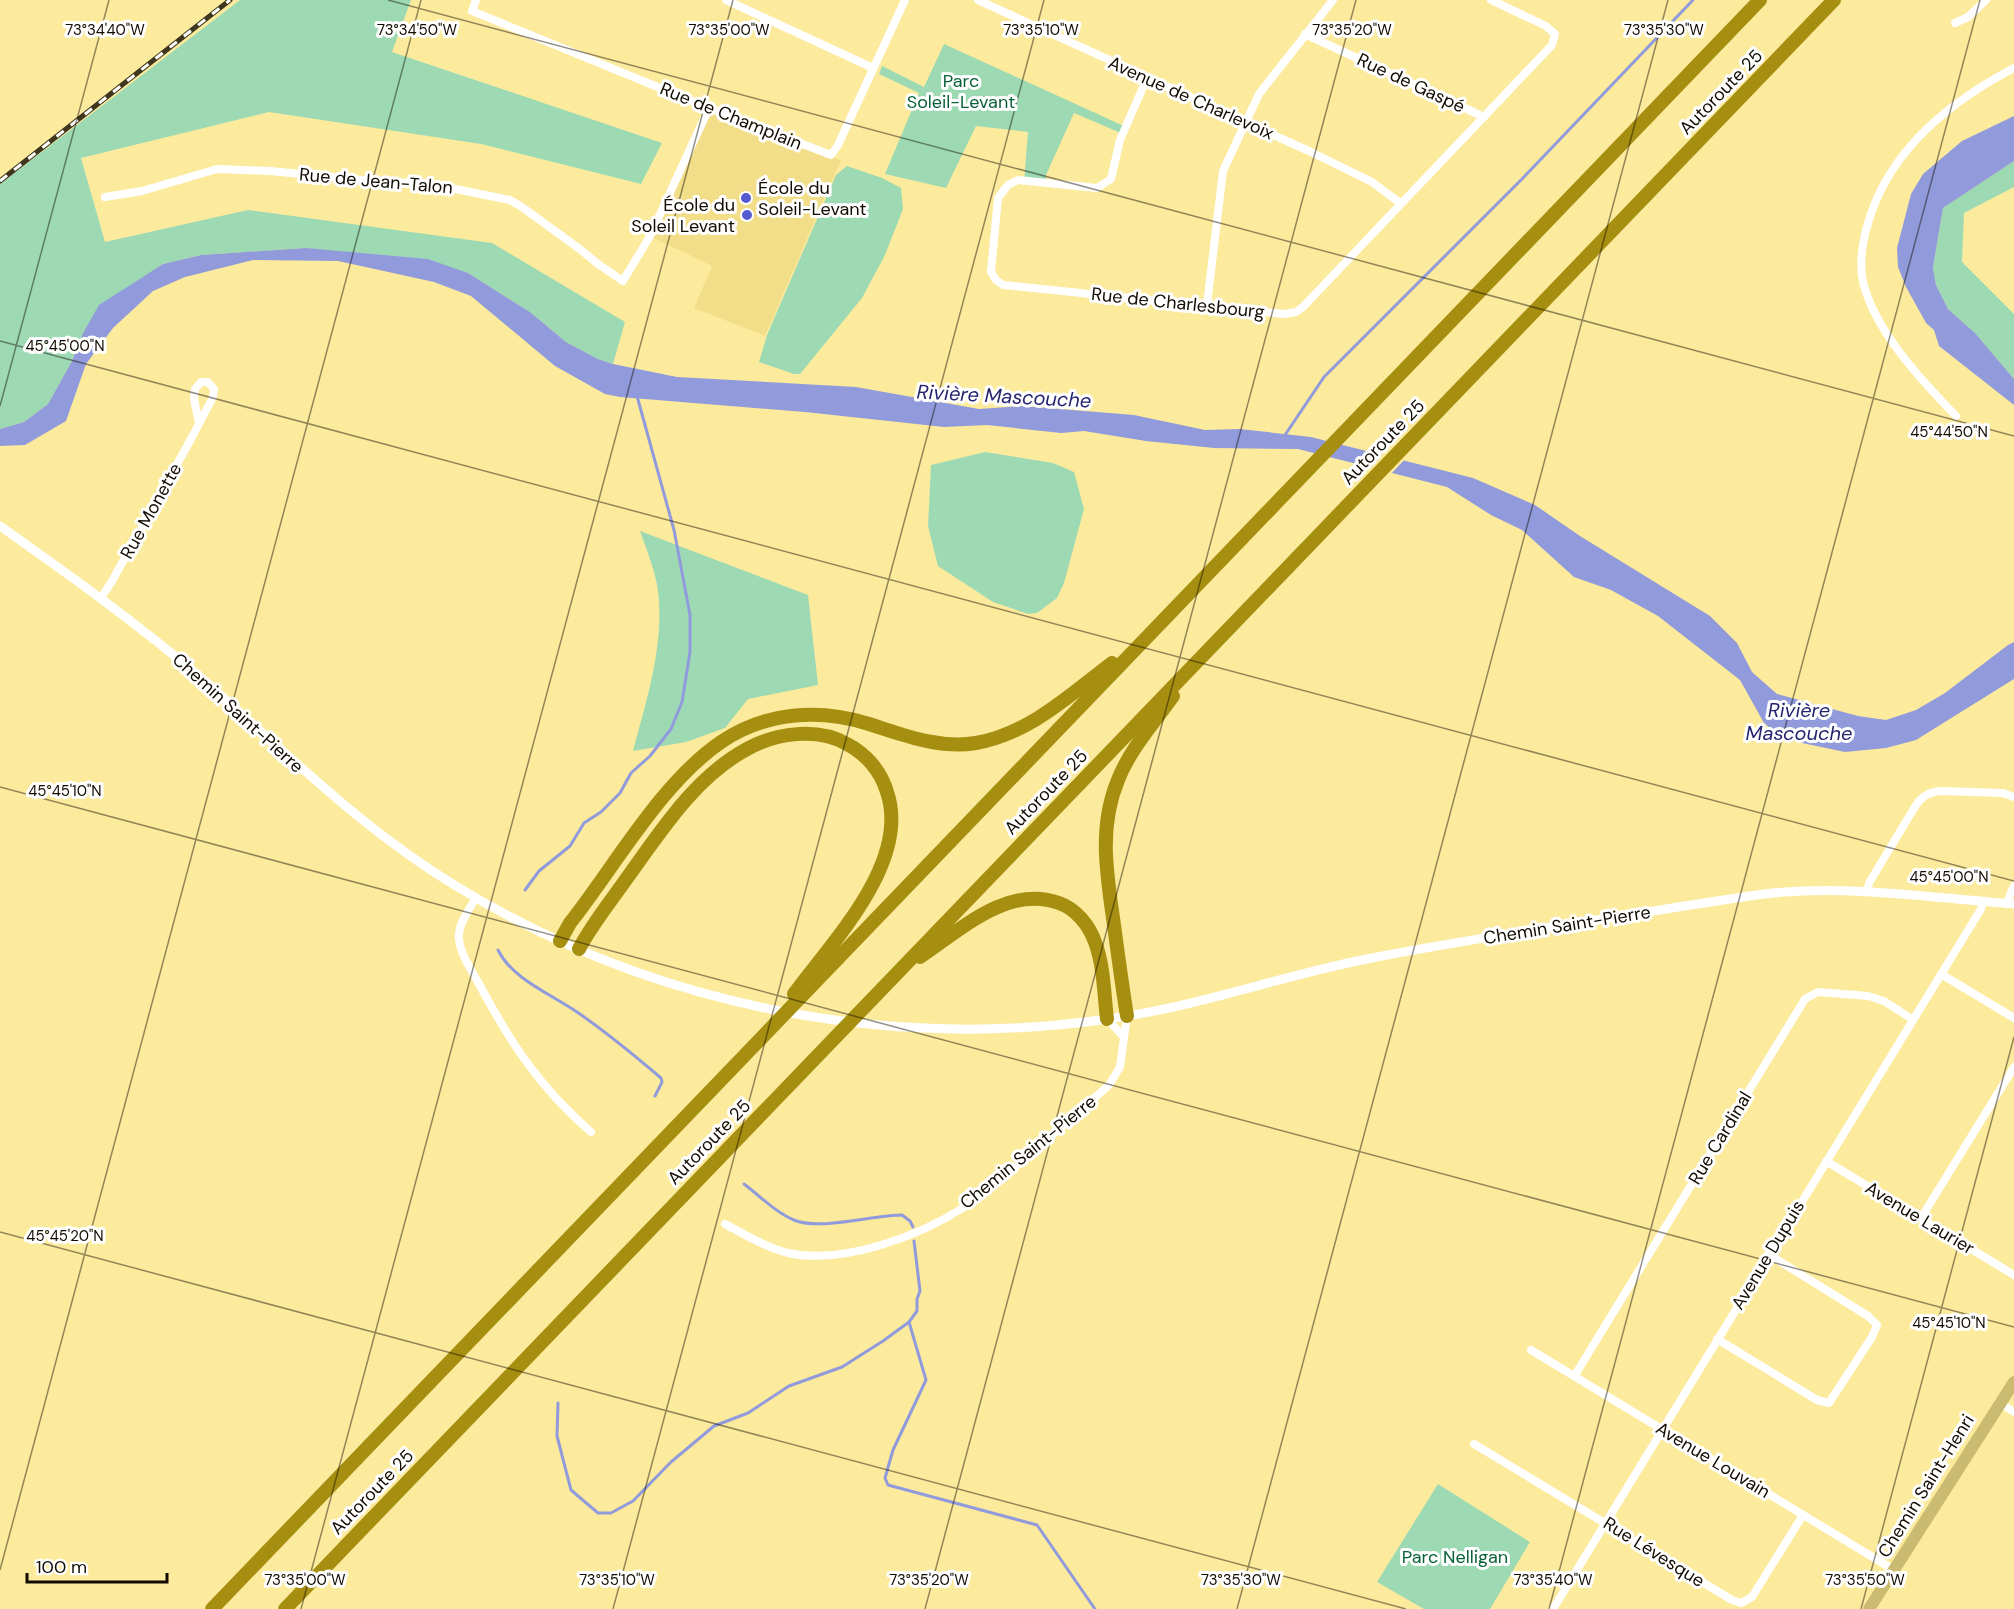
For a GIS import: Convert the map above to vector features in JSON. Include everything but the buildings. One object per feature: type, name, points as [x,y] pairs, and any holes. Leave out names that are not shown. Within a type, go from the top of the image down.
[{"type":"highway","name":"Autoroute 25","points":[[212,1609],[1760,0]]},
{"type":"highway","name":"Autoroute 25","points":[[285,1609],[1834,0]]},
{"type":"highway","points":[[560,941],[570,923],[669,791],[704,756],[738,732],[764,721],[814,714],[855,720],[931,742],[965,744],[986,741],[1015,730],[1046,713],[1147,636]]},
{"type":"highway","points":[[1127,1016],[1105,861],[1105,828],[1109,807],[1118,779],[1132,754],[1205,653]]},
{"type":"highway","points":[[579,950],[592,928],[677,812],[697,788],[722,766],[747,749],[780,737],[816,734],[844,742],[872,765],[884,783],[891,812],[888,848],[874,882],[858,910],[758,1041]]},
{"type":"highway","points":[[898,972],[1001,905],[1024,898],[1053,901],[1066,906],[1076,914],[1094,938],[1100,958],[1107,1019]]},
{"type":"main road","name":"Chemin Saint-Henri","points":[[1869,1609],[2014,1382]]},
{"type":"street","name":"Rue de Champlain","points":[[476,0],[472,11],[831,155],[838,145],[905,0]]},
{"type":"street","points":[[726,0],[873,68]]},
{"type":"street","name":"Avenue de Charlevoix","points":[[978,0],[1372,182],[1400,203]]},
{"type":"street","points":[[1207,305],[1222,171],[1259,94],[1333,0]]},
{"type":"street","name":"Rue de Charlesbourg","points":[[1147,78],[1120,140],[1111,179],[1097,188],[1018,180],[1002,192],[998,198],[991,272],[996,280],[1003,285],[1285,314],[1296,312],[1552,45],[1556,34],[1546,26],[1491,0]]},
{"type":"street","points":[[1955,22],[1968,17],[1986,0]]},
{"type":"street","name":"Rue de Gaspé","points":[[1305,34],[1484,117]]},
{"type":"street","points":[[1956,416],[1916,372],[1877,316],[1863,281],[1860,265],[1863,243],[1871,213],[1881,191],[1896,164],[1915,140],[1951,108],[2014,68]]},
{"type":"street","name":"Rue de Jean-Talon","points":[[105,197],[142,190],[217,169],[431,184],[510,200],[623,281],[650,236],[709,108]]},
{"type":"street","name":"Rue Monette","points":[[101,598],[199,423],[214,393],[213,385],[208,382],[201,382],[195,389],[194,399],[199,423]]},
{"type":"street","name":"Chemin Saint-Pierre","points":[[0,526],[101,598],[198,676],[349,810],[410,856],[476,898],[579,950],[641,973],[732,1001],[813,1017],[906,1027],[1004,1028],[1107,1019],[1225,994],[1335,965],[1459,942],[1758,895],[1815,891],[1866,892],[2010,904]]},
{"type":"street","points":[[1866,892],[1869,883],[1923,797],[1943,791],[2003,793],[2014,797]]},
{"type":"street","points":[[2010,904],[2014,886]]},
{"type":"street","points":[[476,898],[462,923],[459,935],[471,969],[503,1027],[530,1069],[559,1102],[591,1132]]},
{"type":"street","name":"Avenue Dupuis","points":[[1553,1609],[1981,909],[1983,901]]},
{"type":"street","points":[[1941,974],[2014,1018]]},
{"type":"street","name":"Rue Cardinal","points":[[1575,1375],[1805,999],[1818,992],[1868,996],[1884,1001],[1912,1019]]},
{"type":"street","name":"Chemin Saint-Pierre","points":[[725,1224],[781,1251],[821,1255],[840,1254],[868,1248],[947,1217],[994,1185],[1109,1084],[1120,1067],[1127,1016]]},
{"type":"street","points":[[1107,1019],[1123,1035]]},
{"type":"street","points":[[1921,1218],[2014,1067]]},
{"type":"street","name":"Avenue Laurier","points":[[1826,1161],[2014,1275]]},
{"type":"street","points":[[1717,1339],[1817,1400],[1829,1403],[1872,1336],[1876,1325],[1868,1316],[1768,1254]]},
{"type":"street","name":"Avenue Louvain","points":[[1531,1350],[1894,1570]]},
{"type":"street","points":[[2000,1403],[2014,1412]]},
{"type":"street","name":"Rue Lévesque","points":[[1474,1444],[1732,1600],[1741,1603],[1752,1597],[1803,1515]]},
{"type":"shaded area","name":"École du Soleil-Levant","points":[[708,111],[841,160],[765,336],[694,308],[712,266],[650,236]]},
{"type":"green space","points":[[240,0],[411,0],[392,52],[662,143],[641,184],[481,144],[269,112],[81,158],[105,242],[248,210],[492,243],[625,322],[613,364],[598,359],[566,342],[530,312],[468,273],[306,248],[201,255],[163,264],[82,335],[72,361],[48,404],[24,422],[0,429],[0,184]]},
{"type":"green space","name":"Parc Soleil-Levant","points":[[944,44],[1126,127],[1123,134],[1074,113],[1046,175],[1046,185],[1024,183],[1028,132],[976,126],[946,188],[885,174],[919,93],[879,74],[882,66],[924,87]]},
{"type":"green space","points":[[2014,161],[2014,187],[1964,213],[1962,262],[2014,314],[2014,379],[1975,333],[1948,309],[1936,285],[1933,266],[1943,208]]},
{"type":"green space","points":[[847,166],[882,178],[901,188],[903,209],[885,255],[862,298],[800,374],[759,362],[767,335],[836,175]]},
{"type":"green space","points":[[985,452],[1053,463],[1074,472],[1084,509],[1064,583],[1057,598],[1037,613],[1028,614],[993,602],[938,566],[928,526],[931,465]]},
{"type":"green space","points":[[640,531],[808,595],[818,685],[748,699],[725,728],[686,742],[633,751],[656,659],[659,621],[657,584]]},
{"type":"green space","name":"Parc Nelligan","points":[[1438,1484],[1530,1542],[1490,1609],[1424,1609],[1377,1582]]},
{"type":"water","points":[[2014,116],[2014,161],[1943,208],[1933,267],[1936,285],[1948,309],[1975,333],[2014,379],[2014,405],[1939,346],[1934,330],[1926,323],[1906,287],[1898,267],[1897,248],[1911,194],[1923,174],[1962,141]]},
{"type":"water","name":"Rivière Mascouche","points":[[306,248],[428,259],[468,273],[530,312],[566,342],[598,359],[677,377],[856,387],[979,409],[1023,406],[1134,415],[1205,430],[1240,429],[1311,437],[1473,478],[1535,505],[1580,536],[1710,616],[1737,643],[1752,672],[1777,694],[1858,716],[1886,720],[1916,710],[1945,693],[2014,642],[2014,679],[1916,740],[1886,748],[1845,752],[1783,739],[1764,723],[1740,680],[1658,616],[1611,590],[1574,577],[1522,530],[1491,515],[1447,487],[1298,449],[1214,448],[1146,441],[1084,431],[1061,433],[987,425],[944,427],[605,394],[555,366],[471,296],[434,282],[338,261],[253,260],[185,277],[153,291],[113,328],[86,364],[66,421],[25,445],[0,446],[0,429],[24,422],[48,404],[99,305],[163,264],[201,255]]},
{"type":"pier","points":[[1384,453],[1406,458],[1390,475],[1368,470]]},
{"type":"waterway","points":[[1285,435],[1324,377],[1522,179],[1693,0]]},
{"type":"waterway","points":[[525,890],[539,871],[570,846],[584,823],[601,812],[620,793],[631,773],[650,756],[671,729],[682,702],[690,652],[690,615],[674,530],[637,396]]},
{"type":"waterway","points":[[498,950],[504,960],[522,978],[588,1020],[661,1078],[662,1082],[655,1096]]},
{"type":"waterway","points":[[744,1184],[780,1213],[805,1223],[832,1223],[902,1215],[910,1221],[913,1227]]},
{"type":"waterway","points":[[558,1403],[557,1436],[571,1490],[598,1513],[611,1513],[633,1501],[671,1462],[714,1426],[748,1413],[789,1386],[842,1367],[909,1322],[917,1311],[920,1291],[914,1241]]},
{"type":"waterway","points":[[909,1322],[926,1380],[893,1450],[885,1478],[888,1485],[1037,1525],[1095,1609]]},
{"type":"railway","points":[[0,181],[230,0]]},
{"type":"place","name":"École du Soleil-Levant","points":[[746,198]]},
{"type":"place","name":"École du Soleil Levant","points":[[747,215]]}]
